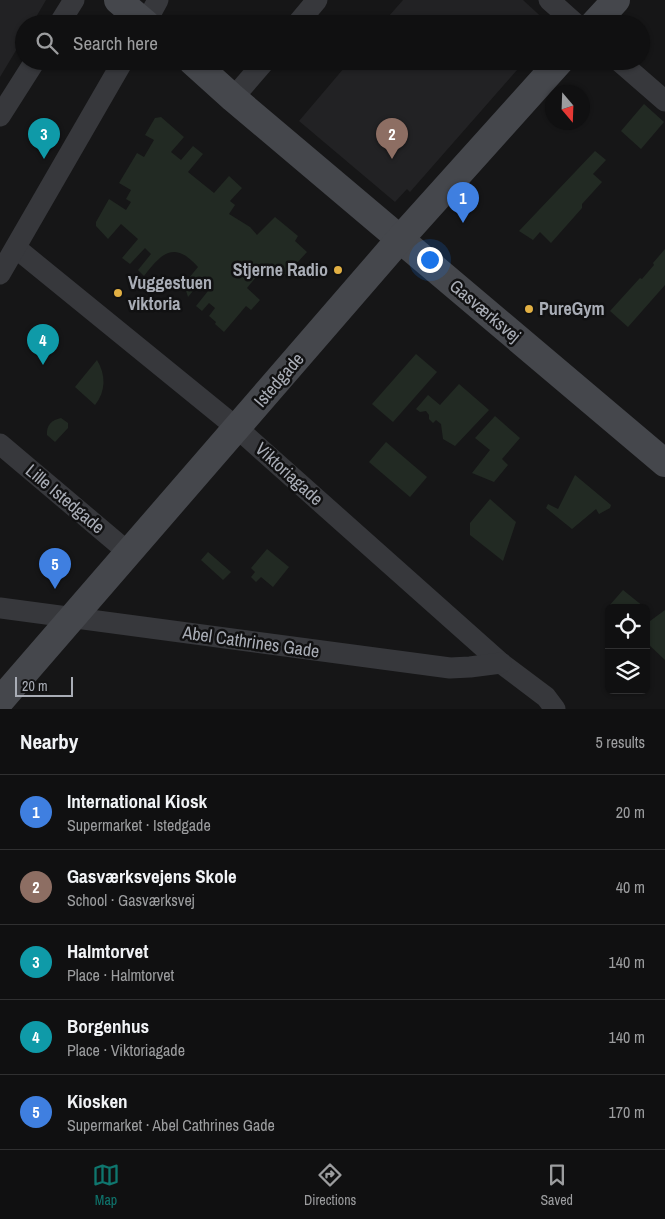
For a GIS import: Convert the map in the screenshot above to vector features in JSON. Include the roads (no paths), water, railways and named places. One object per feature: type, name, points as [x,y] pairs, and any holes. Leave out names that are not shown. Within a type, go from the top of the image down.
[{"type":"street","points":[[65,15],[74,0]]},
{"type":"street","points":[[118,0],[135,15]]},
{"type":"street","points":[[150,15],[158,0]]},
{"type":"street","points":[[304,15],[317,0]]},
{"type":"street","points":[[549,0],[566,15]]},
{"type":"street","points":[[602,15],[616,0]]},
{"type":"street","points":[[0,116],[29,70]]},
{"type":"street","points":[[0,274],[118,70]]},
{"type":"street","name":"Gasværksvej","points":[[202,70],[665,463]]},
{"type":"street","points":[[233,98],[257,70]]},
{"type":"street","name":"Istedgade","points":[[0,701],[400,239],[552,70]]},
{"type":"street","points":[[629,70],[665,101]]},
{"type":"street","name":"Viktoriagade","points":[[16,248],[237,428],[501,663],[546,697],[555,709]]},
{"type":"street","name":"Lille Istedgade","points":[[0,444],[129,553]]},
{"type":"street","name":"Abel Cathrines Gade","points":[[0,608],[450,668],[470,668],[501,663]]},
{"type":"place","name":"Halmtorvet","points":[[44,159]]},
{"type":"place","name":"Gasværksvejens Skole","points":[[392,159]]},
{"type":"place","name":"International Kiosk","points":[[463,223]]},
{"type":"place","name":"Stjerne Radio","points":[[338,270]]},
{"type":"place","name":"Vuggestuen viktoria","points":[[118,293]]},
{"type":"place","name":"PureGym","points":[[529,309]]},
{"type":"place","name":"Borgenhus","points":[[43,365]]},
{"type":"place","name":"Kiosken","points":[[55,589]]}]
